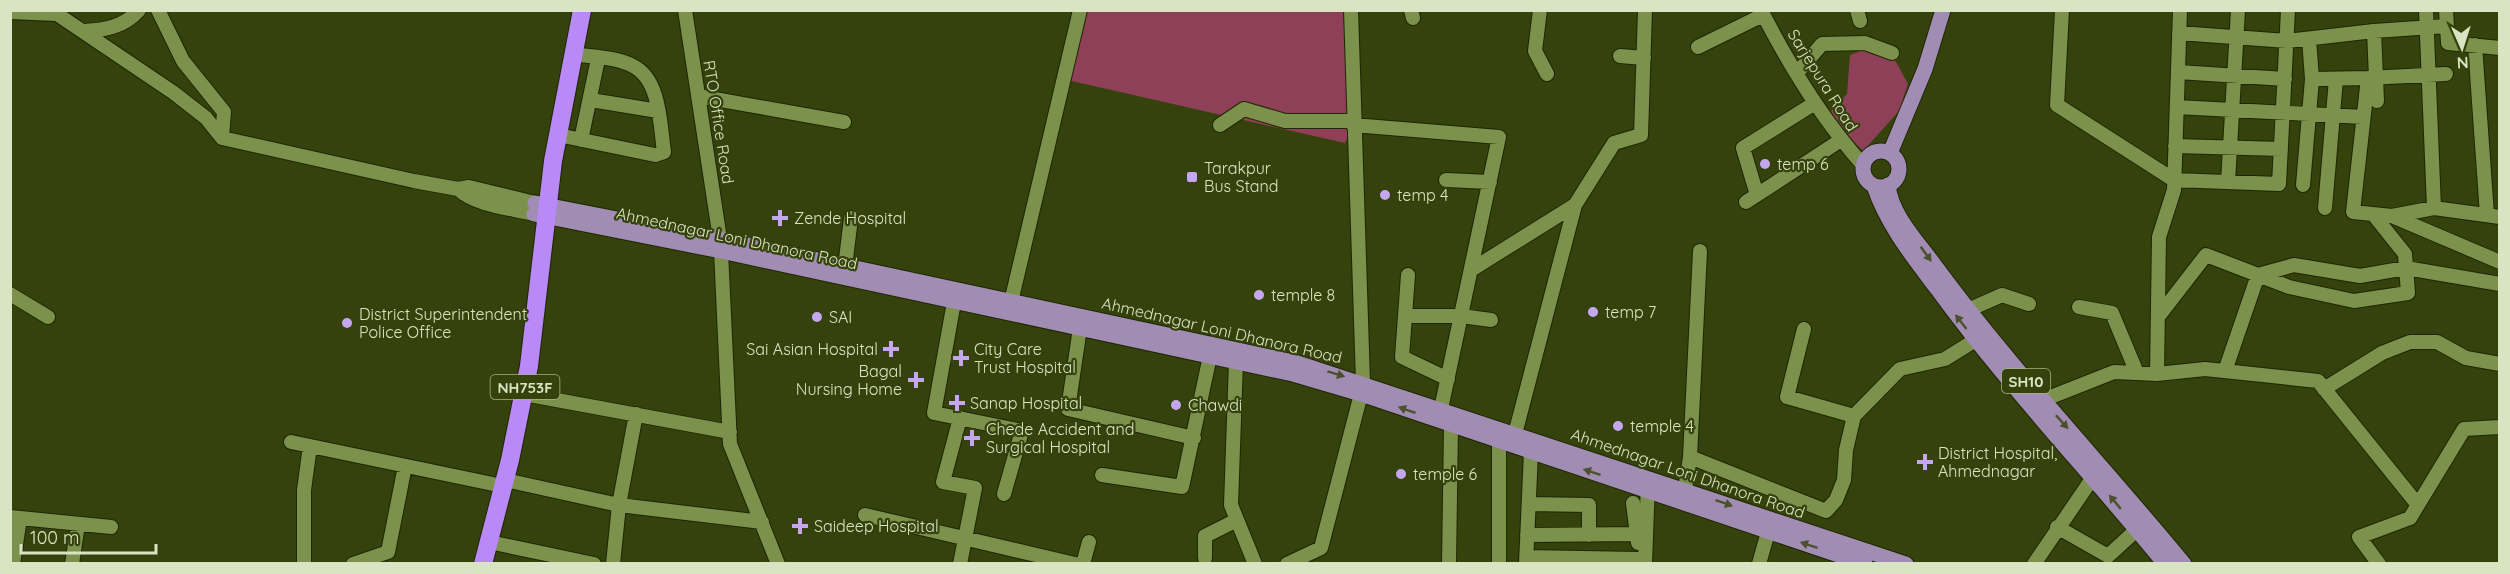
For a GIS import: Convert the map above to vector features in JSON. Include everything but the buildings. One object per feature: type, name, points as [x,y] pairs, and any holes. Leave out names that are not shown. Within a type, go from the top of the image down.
[{"type":"highway","name":"NH753F","points":[[483,564],[489,542],[519,364],[570,10]]},
{"type":"highway","name":"NH753F","points":[[473,564],[524,394],[540,210],[558,135],[582,10]]},
{"type":"main road","points":[[1890,153],[1925,69],[1943,10]]},
{"type":"main road","points":[[1882,150],[1890,153],[1899,165],[1896,179],[1881,185],[1863,174],[1863,165],[1873,152],[1882,150]]},
{"type":"main road","name":"SH10","points":[[1881,185],[1906,227],[1968,310],[1981,336],[2043,400],[2097,472],[2142,524],[2184,564]]},
{"type":"main road","name":"SH10","points":[[1881,185],[1880,205],[1893,228],[1981,336],[2055,436],[2097,472]]},
{"type":"main road","name":"Ahmednagar Loni Dhanora Road","points":[[540,210],[845,267],[1298,363],[1451,426],[1530,453],[1648,484],[1685,490],[1906,564]]},
{"type":"main road","name":"Ahmednagar Loni Dhanora Road","points":[[721,245],[954,302],[1362,388],[1441,409],[1648,484],[1768,532],[1865,564]]},
{"type":"main road","name":"SH10","points":[[2142,524],[2165,564]]},
{"type":"street","points":[[84,31],[107,30],[123,24],[139,10]]},
{"type":"street","points":[[158,10],[183,61],[224,112],[222,138]]},
{"type":"street","name":"RTO Office Road","points":[[685,10],[721,245],[730,444],[778,564]]},
{"type":"street","points":[[1011,302],[1080,10]]},
{"type":"street","points":[[1287,564],[1321,548],[1362,388],[1351,10]]},
{"type":"street","points":[[1540,10],[1535,51],[1547,74]]},
{"type":"street","points":[[1515,434],[1575,205],[1614,143],[1641,135],[1645,10]]},
{"type":"street","points":[[2062,10],[2057,105],[2174,180],[2279,184],[2288,10]]},
{"type":"street","points":[[2157,374],[2159,237],[2174,190],[2180,10]]},
{"type":"street","points":[[2228,182],[2238,10]]},
{"type":"street","points":[[2426,10],[2434,208]]},
{"type":"street","points":[[2446,10],[2448,43],[2499,48]]},
{"type":"street","points":[[10,12],[53,12],[84,31],[112,54],[179,97],[206,118],[222,138],[458,189],[466,196],[477,200],[540,210]]},
{"type":"street","points":[[1698,46],[1762,13]]},
{"type":"street","name":"Sarjepura Road","points":[[1762,13],[1815,103],[1841,140],[1863,165]]},
{"type":"street","points":[[2179,33],[2287,41],[2374,31],[2447,26]]},
{"type":"street","points":[[2374,31],[2373,79],[2377,101]]},
{"type":"street","points":[[2303,185],[2312,79],[2309,39]]},
{"type":"street","points":[[1797,73],[1822,44],[1865,43],[1892,53]]},
{"type":"street","points":[[2373,79],[2363,117],[2353,212],[2392,216],[2434,208],[2493,216],[2475,45]]},
{"type":"street","points":[[558,135],[655,155],[664,152],[656,98],[642,72],[634,66],[573,54]]},
{"type":"street","points":[[1620,56],[1644,58]]},
{"type":"street","points":[[581,140],[598,58]]},
{"type":"street","points":[[2178,72],[2285,79]]},
{"type":"street","points":[[2312,79],[2373,79],[2446,74]]},
{"type":"street","points":[[2325,208],[2336,79]]},
{"type":"street","points":[[698,96],[844,122]]},
{"type":"street","points":[[591,100],[658,111]]},
{"type":"street","points":[[1815,103],[1743,148],[1752,199],[1841,140]]},
{"type":"street","points":[[2177,107],[2363,117]]},
{"type":"street","points":[[1220,125],[1244,109],[1285,121],[1353,123],[1499,137],[1441,409]]},
{"type":"street","points":[[2175,146],[2281,149]]},
{"type":"street","points":[[1446,180],[1490,182]]},
{"type":"street","points":[[1471,270],[1575,205]]},
{"type":"street","points":[[2158,317],[2206,255],[2289,287],[2354,301],[2408,293],[2405,254],[2373,214]]},
{"type":"street","points":[[2392,216],[2499,262]]},
{"type":"street","points":[[845,267],[851,218]]},
{"type":"street","points":[[1685,490],[1690,457],[1700,251]]},
{"type":"street","points":[[2258,275],[2294,265],[2360,276],[2406,268],[2499,284]]},
{"type":"street","points":[[1408,275],[1402,357],[1448,379]]},
{"type":"street","points":[[2224,371],[2258,275]]},
{"type":"street","points":[[10,294],[48,317]]},
{"type":"street","points":[[1968,310],[2002,296],[2029,304]]},
{"type":"street","points":[[954,302],[934,413],[1022,431],[1004,494]]},
{"type":"street","points":[[2079,307],[2112,313],[2138,374]]},
{"type":"street","points":[[1405,316],[1461,316],[1491,320]]},
{"type":"street","points":[[1080,328],[1068,409],[1194,438]]},
{"type":"street","points":[[1804,329],[1787,397],[1854,416]]},
{"type":"street","points":[[1690,457],[1826,511],[1836,500],[1844,480],[1846,450],[1854,416],[1900,369],[1945,359],[1981,336]]},
{"type":"street","points":[[2324,389],[2382,353],[2410,342],[2437,342],[2466,358],[2499,364]]},
{"type":"street","points":[[1102,475],[1182,488],[1210,356]]},
{"type":"street","points":[[1236,362],[1231,505],[1255,564]]},
{"type":"street","points":[[2043,400],[2114,372],[2157,374],[2205,369],[2318,381],[2418,505]]},
{"type":"street","points":[[524,394],[730,432]]},
{"type":"street","points":[[613,564],[619,505],[636,414]]},
{"type":"street","points":[[960,418],[943,482],[975,488],[960,564]]},
{"type":"street","points":[[1449,564],[1451,426]]},
{"type":"street","points":[[2379,564],[2359,537],[2410,518],[2464,429],[2499,427]]},
{"type":"street","points":[[291,442],[405,466],[619,505],[762,522]]},
{"type":"street","points":[[1499,442],[1499,564]]},
{"type":"street","points":[[304,564],[304,490],[310,446]]},
{"type":"street","points":[[1530,453],[1526,560],[1643,562]]},
{"type":"street","points":[[353,564],[388,552],[405,466]]},
{"type":"street","points":[[2034,564],[2057,527],[2097,472]]},
{"type":"street","points":[[1643,562],[1648,484]]},
{"type":"street","points":[[1634,503],[1643,562]]},
{"type":"street","points":[[1529,504],[1588,505],[1589,535]]},
{"type":"street","points":[[865,515],[1075,564]]},
{"type":"street","points":[[13,560],[15,518],[111,527]]},
{"type":"street","points":[[1205,558],[1205,536],[1237,520]]},
{"type":"street","points":[[72,564],[78,524]]},
{"type":"street","points":[[2057,527],[2108,556],[2142,524]]},
{"type":"street","points":[[1759,564],[1768,532]]},
{"type":"street","points":[[1527,536],[1637,534]]},
{"type":"street","points":[[489,542],[594,564]]},
{"type":"street","points":[[1083,564],[1089,542]]},
{"type":"shaded area","points":[[1084,11],[1352,11],[1353,125],[1345,143],[1063,79]]},
{"type":"shaded area","points":[[1865,49],[1894,58],[1908,84],[1899,111],[1863,151],[1838,126],[1831,111],[1847,94],[1850,55]]},
{"type":"place","name":"temp 6","points":[[1765,164]]},
{"type":"place","name":"Tarakpur Bus Stand","points":[[1192,177]]},
{"type":"place","name":"temp 4","points":[[1385,195]]},
{"type":"place","name":"Zende Hospital","points":[[780,218]]},
{"type":"place","name":"temple 8","points":[[1259,295]]},
{"type":"place","name":"temp 7","points":[[1593,312]]},
{"type":"place","name":"SAI","points":[[817,317]]},
{"type":"place","name":"District Superintendent Police Office","points":[[347,323]]},
{"type":"place","name":"Sai Asian Hospital","points":[[891,349]]},
{"type":"place","name":"City Care Trust Hospital","points":[[961,358]]},
{"type":"place","name":"Bagal Nursing Home","points":[[916,380]]},
{"type":"place","name":"Sanap Hospital","points":[[957,403]]},
{"type":"place","name":"Chawdi","points":[[1176,405]]},
{"type":"place","name":"temple 4","points":[[1618,426]]},
{"type":"place","name":"Chede Accident and Surgical Hospital","points":[[972,438]]},
{"type":"place","name":"District Hospital, Ahmednagar","points":[[1925,462]]},
{"type":"place","name":"temple 6","points":[[1401,474]]},
{"type":"place","name":"Saideep Hospital","points":[[800,526]]}]
